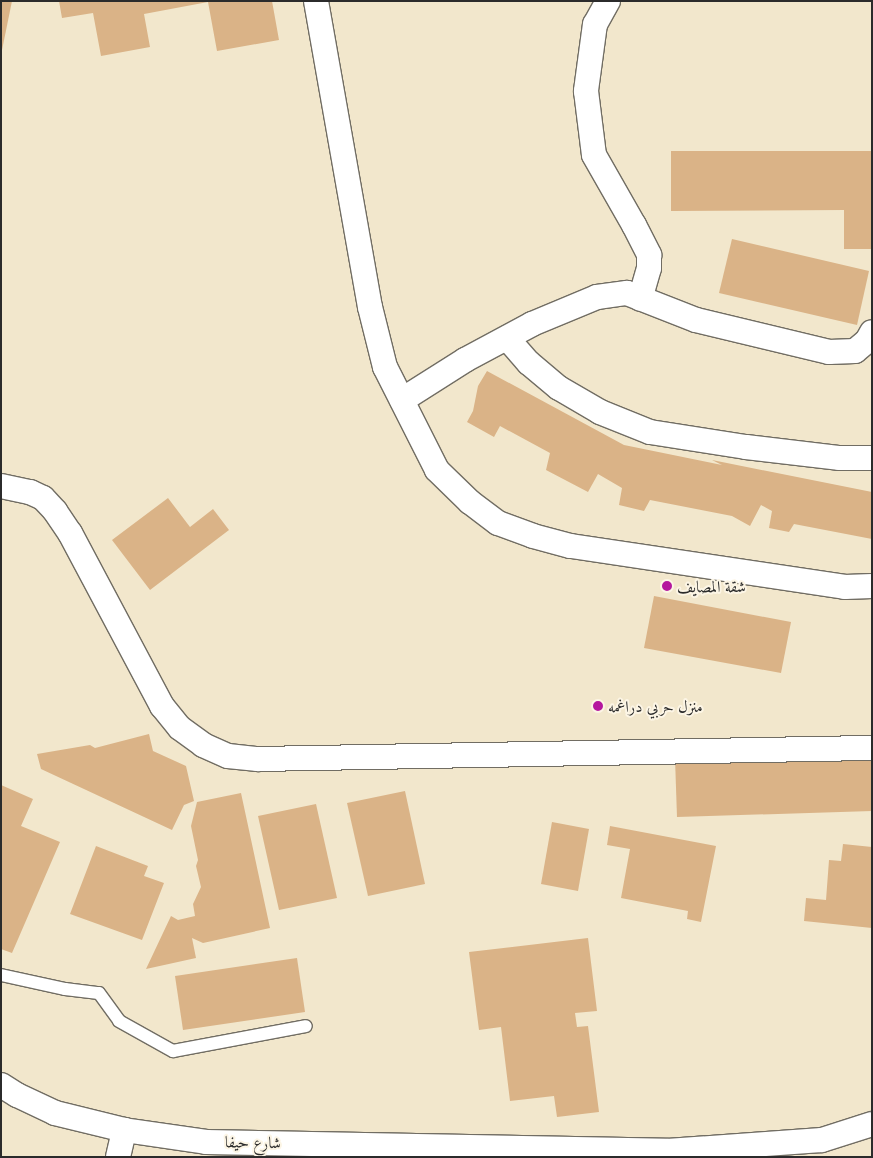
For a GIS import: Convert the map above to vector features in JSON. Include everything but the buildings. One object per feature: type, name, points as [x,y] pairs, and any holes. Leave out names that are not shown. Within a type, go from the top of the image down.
[{"type":"street","points":[[316,1],[370,307],[385,368],[437,470],[470,502],[498,523],[533,536],[571,546],[845,587],[872,586]]},
{"type":"street","points":[[608,1],[595,24],[586,90],[594,155],[634,225],[648,255],[649,268],[640,299]]},
{"type":"street","points":[[402,400],[465,360],[532,324],[597,297],[627,293],[696,320],[829,352],[855,351],[867,341],[872,332]]},
{"type":"street","points":[[506,338],[529,363],[559,388],[600,412],[650,432],[746,447],[840,458],[872,458]]},
{"type":"street","points":[[1,486],[30,492],[43,498],[54,511],[70,533],[162,706],[180,728],[203,745],[228,756],[258,759],[872,748]]},
{"type":"street","name":"شارع حيفا","points":[[1,1085],[17,1095],[55,1113],[124,1130],[206,1142],[502,1152],[668,1150],[822,1140],[872,1124]]},
{"type":"street","points":[[118,1157],[124,1130]]},
{"type":"lane","points":[[1,975],[65,989],[99,993],[119,1021],[173,1051],[306,1026]]},
{"type":"place","name":"شقة المصايف","points":[[667,586]]},
{"type":"place","name":"منزل حربي دراغمه","points":[[598,706]]}]
